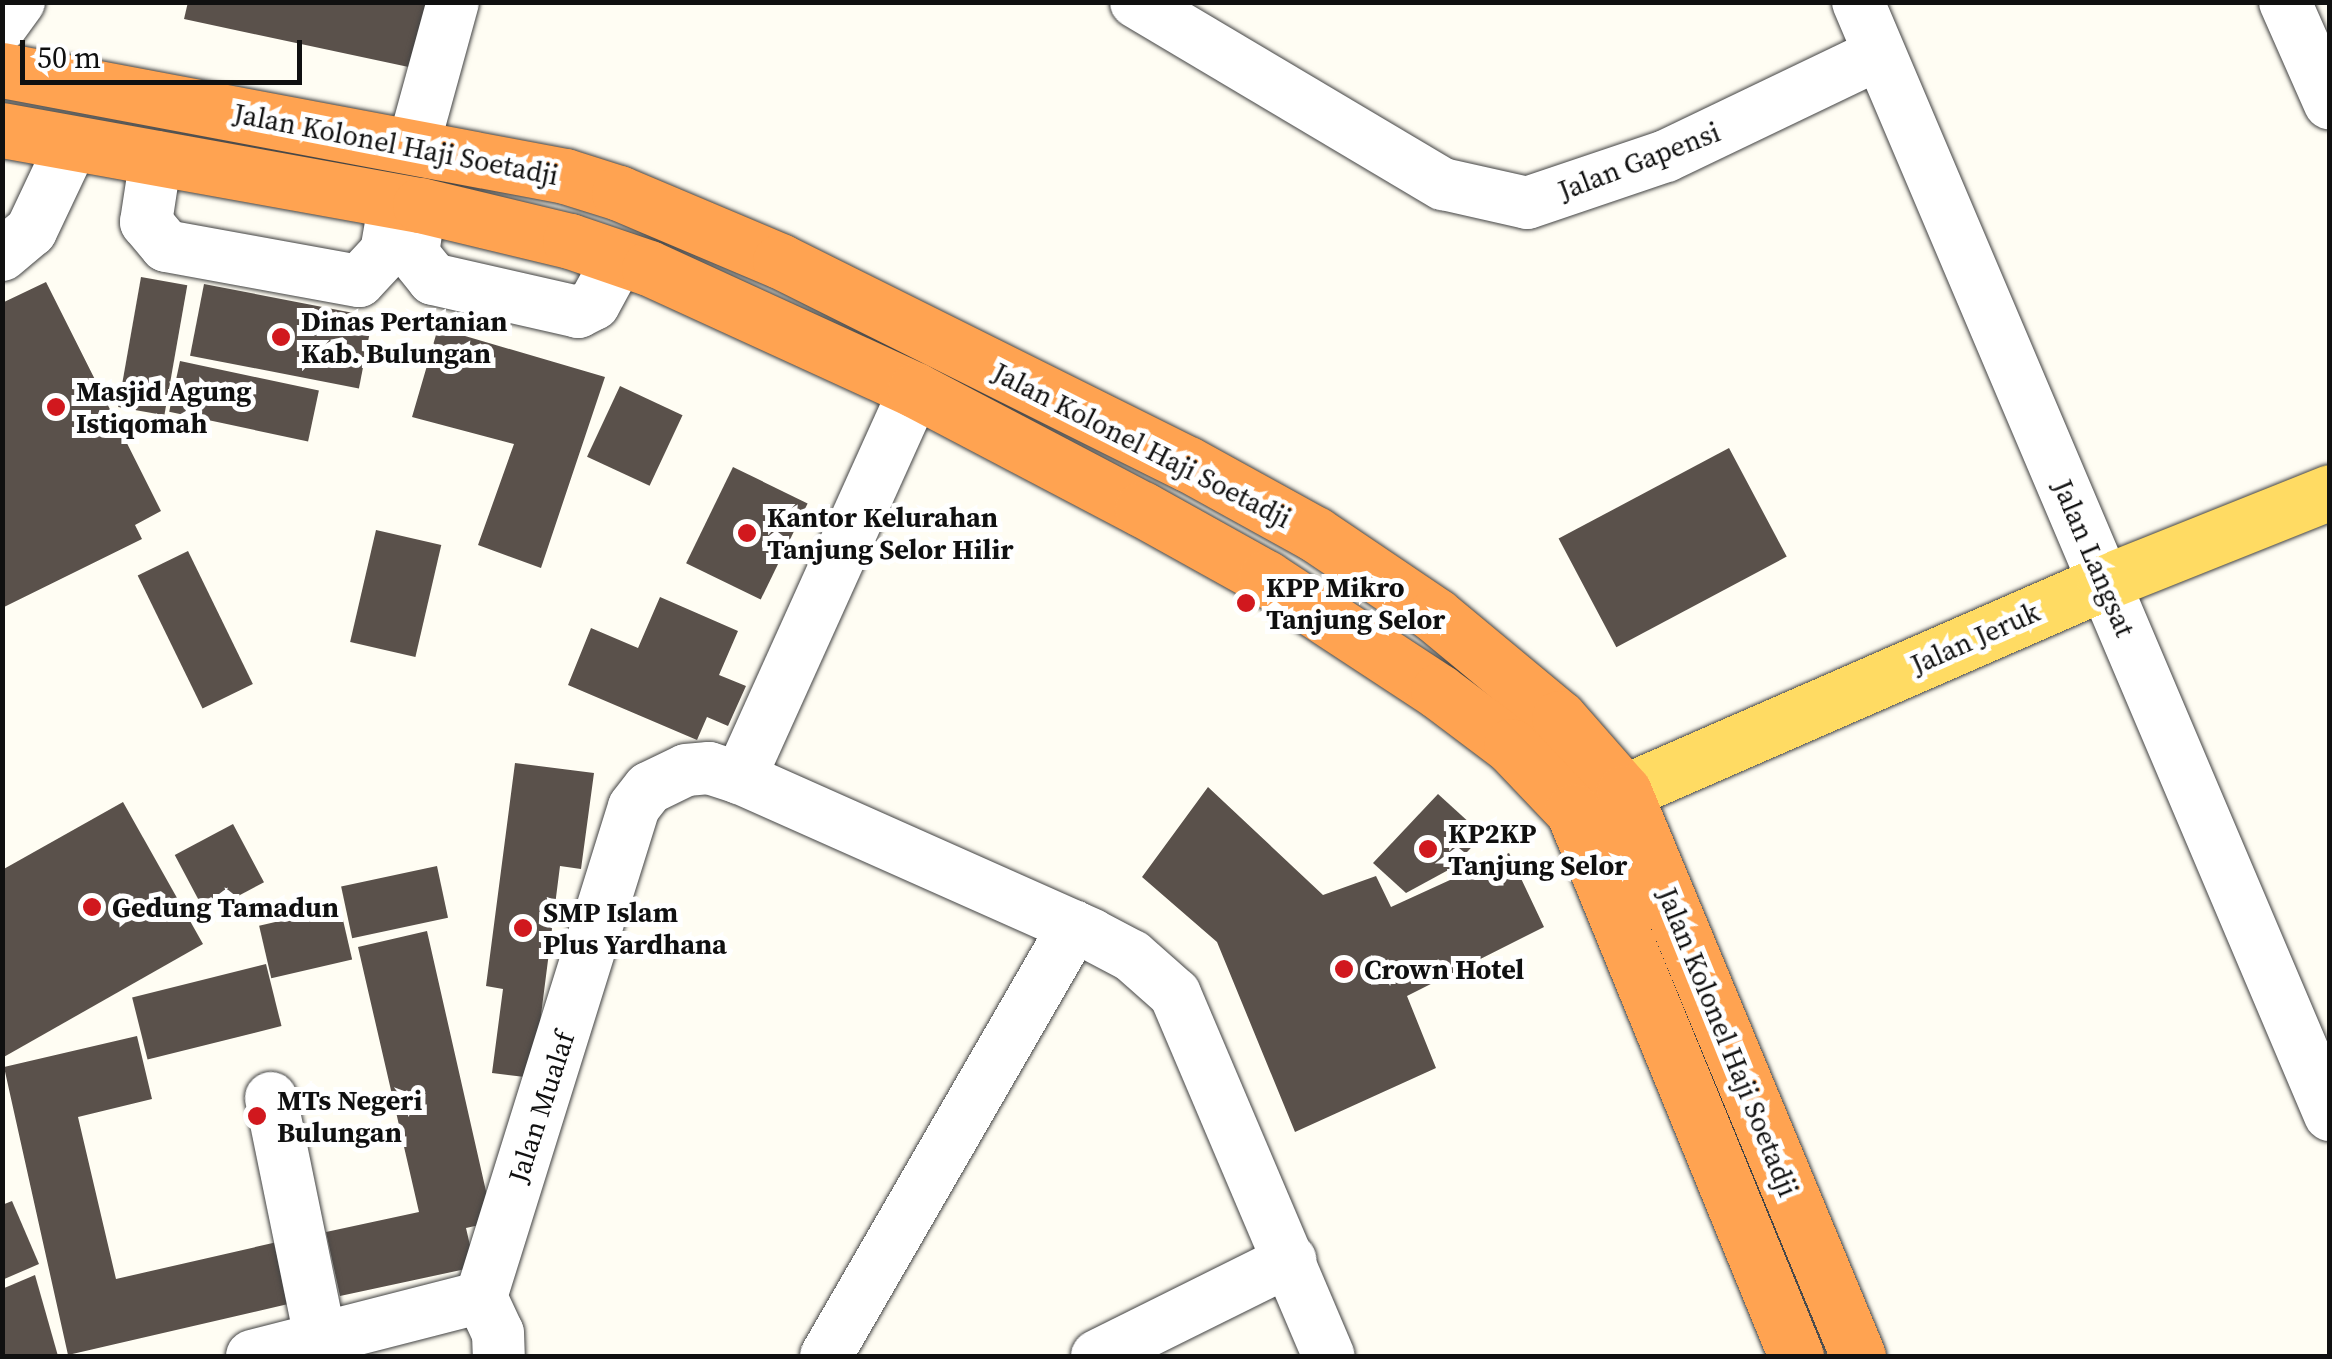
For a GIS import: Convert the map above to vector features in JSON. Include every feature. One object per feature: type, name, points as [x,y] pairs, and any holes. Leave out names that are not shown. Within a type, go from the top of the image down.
[{"type":"highway","name":"Jalan Kolonel Haji Soetadji","points":[[2,70],[413,146],[620,193],[780,262],[1188,464],[1316,534],[1435,615],[1559,718],[1624,792],[1858,1356]]},
{"type":"highway","name":"Jalan Kolonel Haji Soetadji","points":[[2,130],[408,203],[619,258],[915,390],[1266,578],[1511,746],[1573,811],[1796,1356]]},
{"type":"main road","name":"Jalan Jeruk","points":[[1624,792],[2104,582],[2330,492]]},
{"type":"street","points":[[2,25],[20,2]]},
{"type":"street","points":[[413,146],[453,2]]},
{"type":"street","name":"Jalan Gapensi","points":[[1136,2],[1443,184],[1527,203],[1666,156],[1879,54]]},
{"type":"street","name":"Jalan Langsat","points":[[1858,2],[2330,1115]]},
{"type":"street","points":[[2285,2],[2330,104]]},
{"type":"street","points":[[2,255],[31,231],[73,142]]},
{"type":"street","points":[[156,157],[146,222],[166,246],[358,281],[374,270],[386,252],[408,203]]},
{"type":"street","points":[[740,778],[915,390]]},
{"type":"street","name":"Jalan Mualaf","points":[[481,1297],[630,817],[665,777],[709,768],[740,778],[1074,927],[1132,956],[1175,994],[1329,1356]]},
{"type":"street","points":[[1573,811],[1624,792]]},
{"type":"street","points":[[826,1356],[1074,927]]},
{"type":"street","points":[[272,1098],[321,1341]]},
{"type":"street","points":[[1097,1356],[1290,1260]]},
{"type":"street","points":[[252,1356],[481,1297],[498,1332],[499,1356]]},
{"type":"building","points":[[188,2],[432,2],[418,69],[184,19]]},
{"type":"building","points":[[141,277],[187,285],[164,415],[118,407]]},
{"type":"building","name":"Masjid Agung Istiqomah","points":[[46,282],[161,511],[135,525],[142,539],[2,608],[2,303]]},
{"type":"building","name":"Dinas Pertanian Kab. Bulungan","points":[[204,284],[373,317],[359,388],[190,356]]},
{"type":"building","points":[[438,328],[605,377],[541,568],[478,545],[514,444],[412,417]]},
{"type":"building","name":"Dinas Pertanian Kab. Bulungan","points":[[180,361],[319,391],[308,441],[169,412]]},
{"type":"building","points":[[620,386],[683,415],[650,486],[587,457]]},
{"type":"building","points":[[1729,448],[1787,557],[1616,647],[1559,539]]},
{"type":"building","name":"Kantor Kelurahan Tanjung Selor Hilir","points":[[733,467],[808,503],[761,600],[686,563]]},
{"type":"building","points":[[376,530],[441,545],[415,657],[350,642]]},
{"type":"building","points":[[188,551],[253,684],[203,709],[138,576]]},
{"type":"building","points":[[660,597],[738,631],[719,675],[746,686],[728,726],[707,717],[697,740],[568,685],[591,628],[638,648]]},
{"type":"building","name":"SMP Islam Plus Yardhana","points":[[515,763],[594,773],[581,869],[560,866],[533,1078],[492,1073],[503,989],[486,986]]},
{"type":"building","name":"Crown Hotel","points":[[1208,787],[1323,895],[1376,876],[1391,907],[1509,853],[1544,927],[1407,996],[1436,1068],[1295,1132],[1217,942],[1142,877]]},
{"type":"building","name":"KP2KP Tanjung Selor","points":[[1438,794],[1483,835],[1452,868],[1406,893],[1373,863]]},
{"type":"building","name":"Gedung Tamadun","points":[[123,802],[203,944],[2,1058],[2,870]]},
{"type":"building","points":[[233,824],[264,882],[206,913],[175,855]]},
{"type":"building","points":[[437,866],[448,918],[352,938],[341,886]]},
{"type":"building","points":[[340,907],[352,960],[271,978],[259,926]]},
{"type":"building","points":[[427,931],[493,1222],[466,1228],[475,1267],[340,1296],[326,1232],[419,1212],[358,947]]},
{"type":"building","points":[[266,964],[281,1026],[148,1059],[132,997]]},
{"type":"building","points":[[137,1036],[152,1099],[78,1117],[116,1279],[286,1240],[301,1301],[68,1355],[4,1067]]},
{"type":"building","points":[[12,1201],[39,1264],[2,1280],[2,1205]]},
{"type":"building","points":[[35,1275],[58,1356],[2,1356],[2,1289]]},
{"type":"place","name":"Dinas Pertanian Kab. Bulungan","points":[[281,337]]},
{"type":"place","name":"Masjid Agung Istiqomah","points":[[56,407]]},
{"type":"place","name":"Kantor Kelurahan Tanjung Selor Hilir","points":[[747,533]]},
{"type":"place","name":"KPP Mikro Tanjung Selor","points":[[1246,603]]},
{"type":"place","name":"KP2KP Tanjung Selor","points":[[1428,849]]},
{"type":"place","name":"Gedung Tamadun","points":[[92,907]]},
{"type":"place","name":"SMP Islam Plus Yardhana","points":[[523,928]]},
{"type":"place","name":"Crown Hotel","points":[[1344,969]]},
{"type":"place","name":"MTs Negeri Bulungan","points":[[257,1116]]}]
